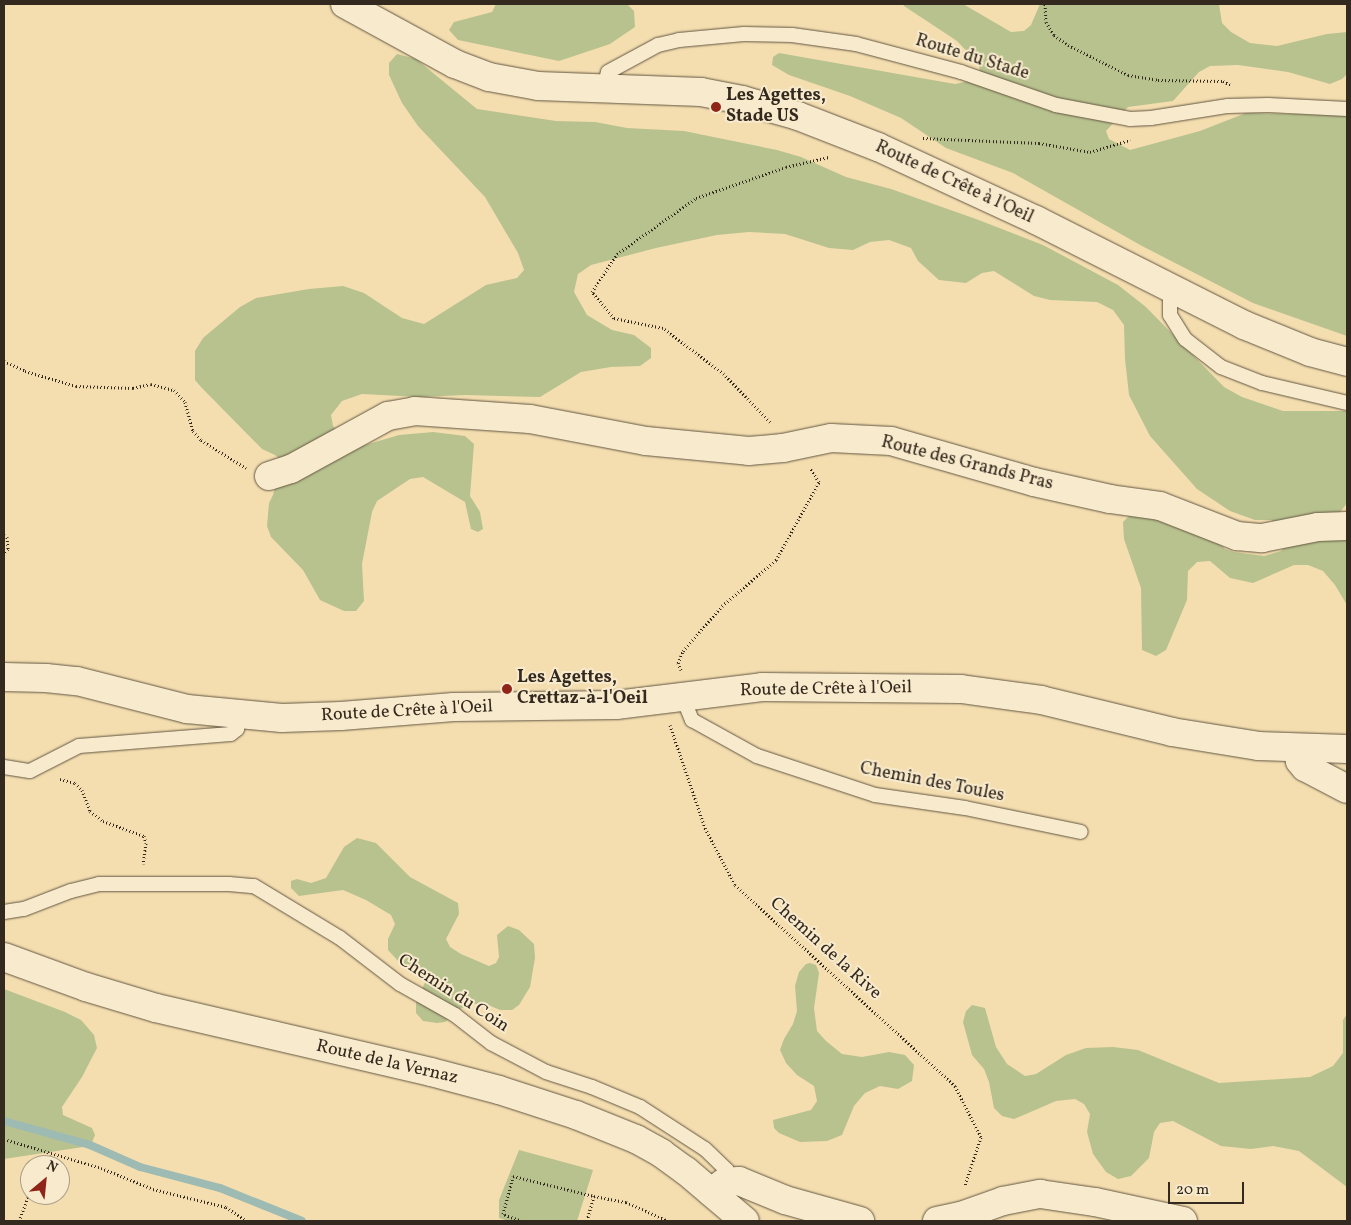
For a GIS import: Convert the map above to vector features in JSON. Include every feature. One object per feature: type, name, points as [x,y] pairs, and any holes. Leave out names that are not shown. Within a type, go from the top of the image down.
[{"type":"street","name":"Route de Crête à l'Oeil","points":[[345,4],[466,69],[502,80],[538,86],[681,90],[742,100],[798,116],[878,147],[1036,220],[1170,289],[1276,339],[1347,362]]},
{"type":"street","name":"Route des Grands Pras","points":[[269,476],[291,469],[388,416],[415,411],[530,419],[646,441],[701,448],[800,456],[831,438],[901,443],[1034,482],[1110,499],[1160,506],[1237,536],[1262,538],[1318,527],[1347,526]]},
{"type":"street","name":"Route de Crête à l'Oeil","points":[[4,677],[77,681],[170,706],[239,716],[300,718],[454,707],[592,706],[672,699],[762,687],[943,688],[982,691],[1078,708],[1172,732],[1258,746],[1298,749],[1347,748]]},
{"type":"street","points":[[1298,749],[1300,761],[1305,767],[1347,790]]},
{"type":"street","name":"Route de la Vernaz","points":[[4,957],[86,987],[156,1008],[432,1072],[550,1106],[636,1139],[721,1186],[745,1221]]},
{"type":"street","points":[[721,1186],[739,1182],[785,1200],[860,1221]]},
{"type":"street","points":[[938,1221],[961,1216],[1003,1200],[1040,1194],[1095,1202],[1183,1221]]},
{"type":"lane","name":"Route du Stade","points":[[604,88],[608,72],[658,45],[679,40],[744,34],[792,35],[866,46],[961,72],[1056,105],[1130,119],[1151,118],[1228,106],[1347,109]]},
{"type":"lane","points":[[1170,289],[1170,316],[1185,339],[1221,367],[1262,383],[1347,403]]},
{"type":"lane","name":"Chemin des Toules","points":[[672,699],[692,720],[756,756],[875,795],[974,810],[1081,832]]},
{"type":"lane","points":[[4,767],[25,771],[80,746],[232,734],[236,729],[239,716]]},
{"type":"lane","name":"Chemin du Coin","points":[[4,912],[24,909],[71,891],[98,884],[229,884],[254,886],[340,938],[400,984],[455,1015],[491,1043],[546,1072],[592,1086],[640,1107],[705,1149],[727,1170],[721,1186]]},
{"type":"path","points":[[1045,4],[1046,22],[1054,35],[1094,60],[1128,74],[1158,80],[1222,82],[1241,92],[1248,106]]},
{"type":"path","points":[[878,147],[926,137],[1039,143],[1090,152],[1136,139]]},
{"type":"path","points":[[690,669],[681,670],[678,663],[683,651],[722,606],[776,560],[819,482],[800,456],[724,374],[663,328],[614,318],[592,292],[617,254],[696,198],[786,167],[832,157]]},
{"type":"path","points":[[4,361],[25,370],[76,386],[133,388],[151,384],[174,390],[185,402],[193,431],[201,440],[247,469],[269,476]]},
{"type":"path","points":[[4,535],[7,537],[8,549],[4,553]]},
{"type":"path","name":"Chemin de la Rive","points":[[672,699],[706,828],[734,886],[955,1086],[980,1137],[964,1188]]},
{"type":"path","points":[[25,771],[75,783],[82,790],[90,811],[104,821],[144,836],[146,843],[140,885]]},
{"type":"path","points":[[4,1139],[102,1168],[153,1189],[226,1207],[247,1221]]},
{"type":"path","points":[[522,1221],[503,1214],[513,1176],[626,1202],[668,1221]]},
{"type":"path","points":[[586,1221],[594,1196]]},
{"type":"path","points":[[19,1221],[25,1205]]},
{"type":"green space","points":[[496,4],[627,4],[634,11],[635,27],[610,44],[559,61],[458,40],[449,30],[454,22],[492,12]]},
{"type":"green space","points":[[903,4],[963,4],[1011,32],[1024,31],[1031,25],[1040,4],[1219,4],[1222,23],[1231,32],[1250,43],[1277,46],[1327,34],[1347,32],[1347,74],[1342,79],[1330,84],[1288,72],[1238,65],[1210,66],[1199,72],[1173,101],[1128,107],[1106,131],[1109,139],[1130,150],[1200,131],[1246,113],[1347,115],[1347,336],[1253,303],[1142,246],[1013,173],[946,148],[901,118],[850,96],[789,75],[772,65],[773,57],[779,53],[955,84],[965,82],[980,70],[978,63],[957,41]]},
{"type":"green space","points":[[397,54],[416,59],[477,109],[556,121],[595,122],[627,128],[684,131],[777,150],[801,157],[846,177],[891,189],[976,219],[1043,245],[1118,285],[1146,307],[1224,387],[1242,397],[1283,411],[1347,411],[1347,503],[1338,515],[1341,537],[1347,540],[1347,605],[1335,585],[1323,571],[1308,565],[1294,565],[1253,583],[1230,578],[1210,561],[1197,562],[1188,571],[1187,600],[1166,650],[1156,656],[1142,650],[1141,588],[1124,539],[1123,522],[1130,515],[1201,521],[1225,549],[1234,552],[1264,556],[1281,551],[1285,546],[1282,527],[1271,520],[1255,520],[1230,511],[1197,489],[1150,436],[1129,395],[1124,325],[1113,310],[1097,302],[1050,300],[1034,296],[994,271],[982,273],[966,283],[939,280],[918,261],[911,248],[889,240],[870,242],[853,250],[829,248],[785,234],[749,232],[717,235],[656,248],[591,265],[578,274],[574,292],[587,315],[612,330],[634,335],[651,348],[651,358],[640,366],[611,367],[581,372],[540,397],[465,395],[420,397],[362,394],[342,401],[331,415],[333,426],[338,432],[362,446],[399,435],[433,432],[465,436],[474,444],[470,496],[480,512],[483,529],[478,532],[471,529],[465,502],[423,477],[410,479],[377,501],[372,512],[362,564],[364,601],[356,611],[344,611],[320,600],[303,570],[271,537],[267,526],[269,503],[282,461],[275,455],[262,449],[195,380],[195,351],[203,338],[240,307],[256,298],[309,289],[343,286],[364,293],[402,318],[424,324],[486,285],[517,278],[524,270],[518,253],[485,197],[418,126],[402,103],[389,75],[389,63]]},
{"type":"green space","points":[[357,838],[376,843],[410,877],[458,903],[459,914],[446,939],[450,947],[461,954],[489,966],[496,963],[499,957],[497,935],[508,926],[519,930],[534,944],[535,958],[530,987],[519,1005],[512,1010],[500,1010],[486,1004],[470,1004],[460,1009],[445,1022],[423,1021],[416,1013],[416,1003],[426,980],[422,973],[399,962],[388,950],[388,939],[395,924],[391,915],[366,900],[343,890],[299,896],[291,888],[291,881],[297,879],[311,883],[326,878],[344,847]]},
{"type":"green space","points":[[806,964],[816,965],[819,973],[814,1008],[817,1031],[826,1041],[842,1054],[862,1057],[889,1052],[905,1055],[914,1065],[912,1081],[898,1089],[880,1086],[865,1093],[854,1106],[842,1135],[827,1141],[800,1142],[779,1133],[774,1128],[773,1120],[811,1110],[817,1101],[814,1086],[797,1075],[786,1063],[780,1050],[793,1024],[797,1011],[795,986],[799,972]]},
{"type":"green space","points":[[4,989],[81,1020],[94,1035],[97,1048],[82,1077],[62,1107],[63,1115],[92,1128],[95,1135],[92,1142],[83,1147],[20,1155],[20,1157],[4,1159]]},
{"type":"green space","points":[[972,1005],[985,1008],[996,1047],[1007,1064],[1025,1076],[1036,1074],[1066,1055],[1086,1048],[1113,1047],[1138,1050],[1219,1083],[1310,1077],[1333,1066],[1343,1053],[1343,1020],[1347,1014],[1347,1187],[1299,1151],[1273,1146],[1251,1149],[1221,1146],[1173,1121],[1160,1123],[1154,1132],[1149,1158],[1131,1176],[1118,1179],[1106,1172],[1093,1154],[1087,1132],[1090,1114],[1084,1104],[1075,1099],[1056,1101],[1014,1119],[1002,1116],[994,1108],[989,1082],[984,1069],[972,1055],[963,1022],[966,1011]]},
{"type":"green space","points":[[519,1150],[593,1170],[577,1221],[508,1221],[499,1218],[499,1200]]},
{"type":"waterway","points":[[4,1121],[90,1145],[140,1167],[220,1188],[302,1221]]},
{"type":"place","name":"Les Agettes, Stade US","points":[[716,107]]},
{"type":"place","name":"Les Agettes, Crettaz-à-l'Oeil","points":[[507,689]]}]
